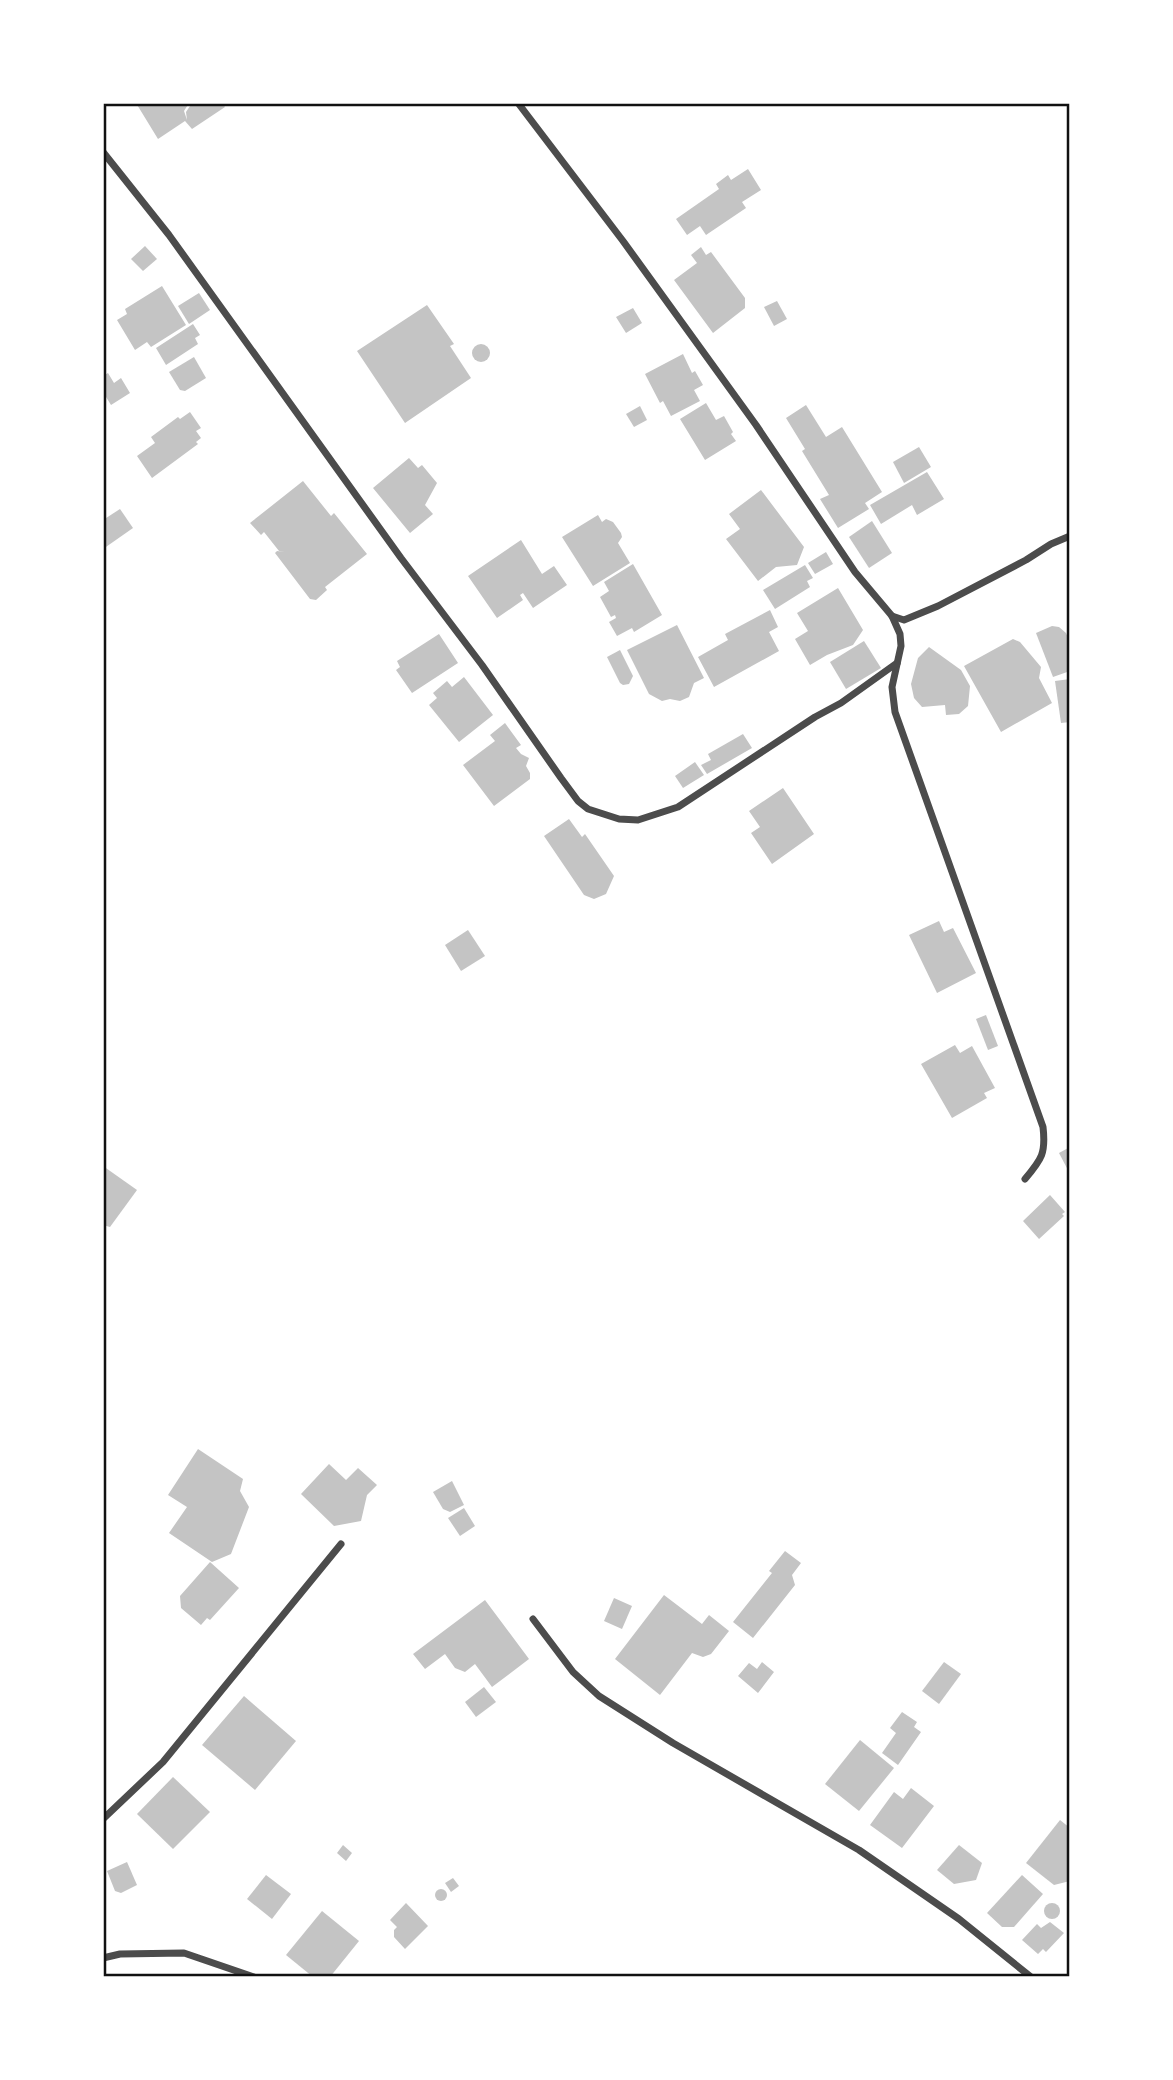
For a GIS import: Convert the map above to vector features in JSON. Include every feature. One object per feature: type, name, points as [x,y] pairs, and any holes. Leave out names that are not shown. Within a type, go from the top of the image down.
[{"type":"street","points":[[518,103],[755,425],[824,530],[892,616],[900,634],[901,646],[891,687],[895,712],[1043,1127],[1045,1148],[1038,1164],[1025,1179]]},
{"type":"street","points":[[103,152],[169,235],[401,558],[482,664],[561,778],[578,801],[588,809],[619,819],[638,820],[678,807],[841,703],[898,663]]},
{"type":"street","points":[[892,616],[904,620],[915,617],[1070,536]]},
{"type":"street","points":[[103,1819],[163,1762],[341,1544]]},
{"type":"street","points":[[533,1619],[573,1672],[599,1696],[673,1743],[870,1857],[959,1919],[1031,1977]]},
{"type":"street","points":[[103,1958],[120,1954],[184,1953],[254,1977]]},
{"type":"building","points":[[136,103],[189,103],[184,111],[187,120],[186,112],[192,103],[222,103],[225,107],[192,129],[185,121],[158,139]]},
{"type":"building","points":[[748,169],[761,190],[742,202],[746,208],[706,235],[700,226],[687,235],[676,219],[719,189],[716,184],[728,175],[731,180]]},
{"type":"building","points":[[145,246],[157,259],[143,271],[131,259]]},
{"type":"building","points":[[701,247],[706,255],[711,252],[745,298],[745,308],[713,333],[674,280],[697,263],[691,255]]},
{"type":"building","points":[[162,286],[186,325],[151,347],[147,342],[135,350],[117,320],[127,314],[125,309]]},
{"type":"building","points":[[199,293],[210,310],[189,324],[178,306]]},
{"type":"building","points":[[777,301],[787,319],[774,326],[764,307]]},
{"type":"building","points":[[427,305],[454,344],[450,346],[471,378],[405,423],[357,351]]},
{"type":"building","points":[[633,308],[642,323],[626,333],[616,317]]},
{"type":"building","points":[[193,324],[200,335],[195,338],[198,344],[166,365],[156,348]]},
{"type":"building","points":[[481,344],[487,347],[490,353],[487,359],[481,362],[475,359],[472,353],[475,347]]},
{"type":"building","points":[[683,354],[692,373],[695,371],[703,385],[694,390],[700,401],[671,416],[663,401],[660,403],[645,374]]},
{"type":"building","points":[[194,357],[206,378],[185,391],[180,390],[169,372]]},
{"type":"building","points":[[108,373],[114,383],[121,378],[130,393],[111,405],[103,392],[103,376]]},
{"type":"building","points":[[706,403],[716,420],[724,416],[736,441],[705,460],[680,419]]},
{"type":"building","points":[[806,405],[826,437],[842,427],[882,492],[865,503],[869,509],[838,528],[820,499],[829,495],[802,451],[805,449],[786,418]]},
{"type":"building","points":[[640,406],[647,420],[634,427],[626,414]]},
{"type":"building","points":[[190,412],[201,428],[196,431],[201,438],[196,442],[198,444],[152,478],[137,456],[155,443],[151,437],[178,417],[180,419]]},
{"type":"building","points":[[919,447],[931,467],[904,483],[893,462]]},
{"type":"building","points":[[409,458],[418,468],[422,465],[437,483],[425,505],[433,514],[410,533],[373,488]]},
{"type":"building","points":[[927,472],[944,499],[917,515],[912,505],[881,524],[870,505]]},
{"type":"building","points":[[303,481],[331,516],[334,513],[367,554],[325,587],[327,590],[316,600],[310,599],[275,553],[285,552],[279,551],[264,532],[261,535],[250,523]]},
{"type":"building","points":[[761,490],[804,547],[797,565],[776,567],[758,581],[726,539],[740,529],[729,514]]},
{"type":"building","points":[[120,509],[133,528],[103,549],[103,520]]},
{"type":"building","points":[[598,515],[602,522],[606,519],[613,522],[621,533],[622,537],[618,543],[630,563],[593,586],[562,537]]},
{"type":"building","points":[[872,521],[892,553],[869,568],[849,537]]},
{"type":"building","points":[[521,540],[542,574],[554,566],[567,585],[533,608],[523,593],[520,595],[523,600],[497,618],[468,576]]},
{"type":"building","points":[[826,552],[833,564],[815,574],[808,563]]},
{"type":"building","points":[[633,564],[662,615],[634,632],[632,628],[617,636],[609,622],[616,618],[615,615],[611,617],[600,597],[609,591],[604,582]]},
{"type":"building","points":[[805,565],[813,578],[807,581],[810,587],[775,609],[763,590]]},
{"type":"building","points":[[838,588],[863,630],[853,645],[810,665],[795,639],[808,631],[797,613]]},
{"type":"building","points":[[770,610],[778,627],[769,632],[779,651],[714,687],[698,657],[728,640],[725,634]]},
{"type":"building","points":[[677,625],[704,678],[694,683],[689,697],[680,701],[662,701],[649,694],[627,650]]},
{"type":"building","points":[[1052,626],[1059,627],[1066,633],[1070,642],[1070,671],[1053,677],[1036,633]]},
{"type":"building","points":[[439,634],[458,663],[412,693],[396,670],[400,667],[397,661]]},
{"type":"building","points":[[1013,639],[1020,642],[1041,667],[1039,678],[1052,703],[1001,732],[964,666]]},
{"type":"building","points":[[864,641],[881,668],[846,689],[830,662]]},
{"type":"building","points":[[929,647],[961,670],[970,686],[968,706],[959,714],[946,715],[945,705],[922,707],[914,698],[911,684],[918,658]]},
{"type":"building","points":[[620,650],[633,676],[629,684],[620,683],[607,657]]},
{"type":"building","points":[[464,677],[493,715],[459,742],[429,705],[437,698],[433,693],[447,681],[452,687]]},
{"type":"building","points":[[1070,679],[1070,722],[1061,723],[1055,681]]},
{"type":"building","points":[[505,723],[521,745],[516,748],[529,758],[526,766],[530,779],[494,806],[463,765],[495,741],[490,735]]},
{"type":"building","points":[[743,734],[752,748],[707,774],[701,765],[711,760],[708,754]]},
{"type":"building","points":[[695,762],[704,775],[683,788],[675,776]]},
{"type":"building","points":[[783,788],[814,834],[772,864],[751,833],[760,827],[749,811]]},
{"type":"building","points":[[569,819],[582,837],[585,834],[614,876],[606,894],[594,899],[584,895],[544,836]]},
{"type":"building","points":[[939,921],[944,932],[953,928],[976,973],[937,993],[909,935]]},
{"type":"building","points":[[468,930],[485,956],[461,971],[445,945]]},
{"type":"building","points":[[986,1015],[998,1046],[988,1050],[976,1019]]},
{"type":"building","points":[[955,1045],[960,1053],[972,1046],[995,1088],[984,1093],[987,1098],[952,1118],[921,1064]]},
{"type":"building","points":[[1070,1147],[1070,1174],[1059,1153]]},
{"type":"building","points":[[103,1166],[137,1190],[110,1227],[103,1225]]},
{"type":"building","points":[[1050,1195],[1065,1212],[1062,1214],[1064,1216],[1039,1239],[1023,1221]]},
{"type":"building","points":[[198,1449],[243,1479],[240,1491],[249,1507],[231,1554],[212,1562],[169,1533],[187,1507],[168,1495]]},
{"type":"building","points":[[329,1464],[346,1480],[358,1468],[377,1485],[367,1495],[361,1521],[334,1526],[301,1494]]},
{"type":"building","points":[[452,1481],[464,1505],[450,1512],[443,1509],[433,1492]]},
{"type":"building","points":[[464,1508],[475,1526],[460,1536],[448,1518]]},
{"type":"building","points":[[785,1551],[801,1563],[792,1575],[795,1585],[753,1638],[733,1622],[772,1573],[769,1571]]},
{"type":"building","points":[[210,1562],[239,1588],[210,1620],[207,1618],[201,1625],[181,1608],[180,1596]]},
{"type":"building","points":[[664,1595],[702,1624],[709,1615],[729,1631],[711,1654],[703,1657],[692,1653],[660,1695],[615,1659]]},
{"type":"building","points":[[614,1598],[632,1606],[622,1629],[604,1621]]},
{"type":"building","points":[[485,1600],[529,1659],[492,1687],[475,1664],[465,1672],[455,1668],[445,1654],[425,1669],[413,1654]]},
{"type":"building","points":[[762,1662],[774,1672],[758,1693],[738,1676],[749,1663],[757,1669]]},
{"type":"building","points":[[944,1662],[961,1674],[939,1704],[922,1691]]},
{"type":"building","points":[[484,1687],[496,1702],[476,1717],[465,1702]]},
{"type":"building","points":[[244,1696],[296,1741],[255,1790],[202,1745]]},
{"type":"building","points":[[902,1712],[917,1722],[914,1727],[921,1732],[898,1765],[882,1753],[896,1733],[890,1728]]},
{"type":"building","points":[[860,1740],[894,1768],[859,1811],[825,1784]]},
{"type":"building","points":[[173,1777],[210,1812],[173,1849],[137,1814]]},
{"type":"building","points":[[911,1788],[934,1806],[902,1848],[870,1825],[894,1792],[903,1799]]},
{"type":"building","points":[[1060,1820],[1070,1828],[1070,1881],[1054,1885],[1026,1863]]},
{"type":"building","points":[[343,1845],[352,1853],[346,1861],[337,1853]]},
{"type":"building","points":[[959,1845],[982,1863],[976,1880],[954,1884],[937,1870]]},
{"type":"building","points":[[127,1862],[137,1885],[121,1893],[115,1891],[107,1871]]},
{"type":"building","points":[[266,1875],[291,1894],[272,1919],[247,1899]]},
{"type":"building","points":[[1022,1875],[1043,1894],[1014,1927],[1002,1927],[987,1913]]},
{"type":"building","points":[[453,1878],[459,1886],[451,1892],[445,1883]]},
{"type":"building","points":[[441,1889],[447,1895],[441,1901],[435,1895]]},
{"type":"building","points":[[406,1903],[428,1926],[405,1949],[394,1937],[397,1927],[390,1920]]},
{"type":"building","points":[[1049,1903],[1055,1903],[1060,1911],[1058,1917],[1049,1919],[1044,1914],[1044,1908]]},
{"type":"building","points":[[322,1911],[359,1941],[330,1977],[313,1977],[286,1955]]},
{"type":"building","points":[[1050,1922],[1064,1933],[1046,1952],[1043,1949],[1038,1954],[1022,1940],[1037,1924],[1041,1928]]}]
